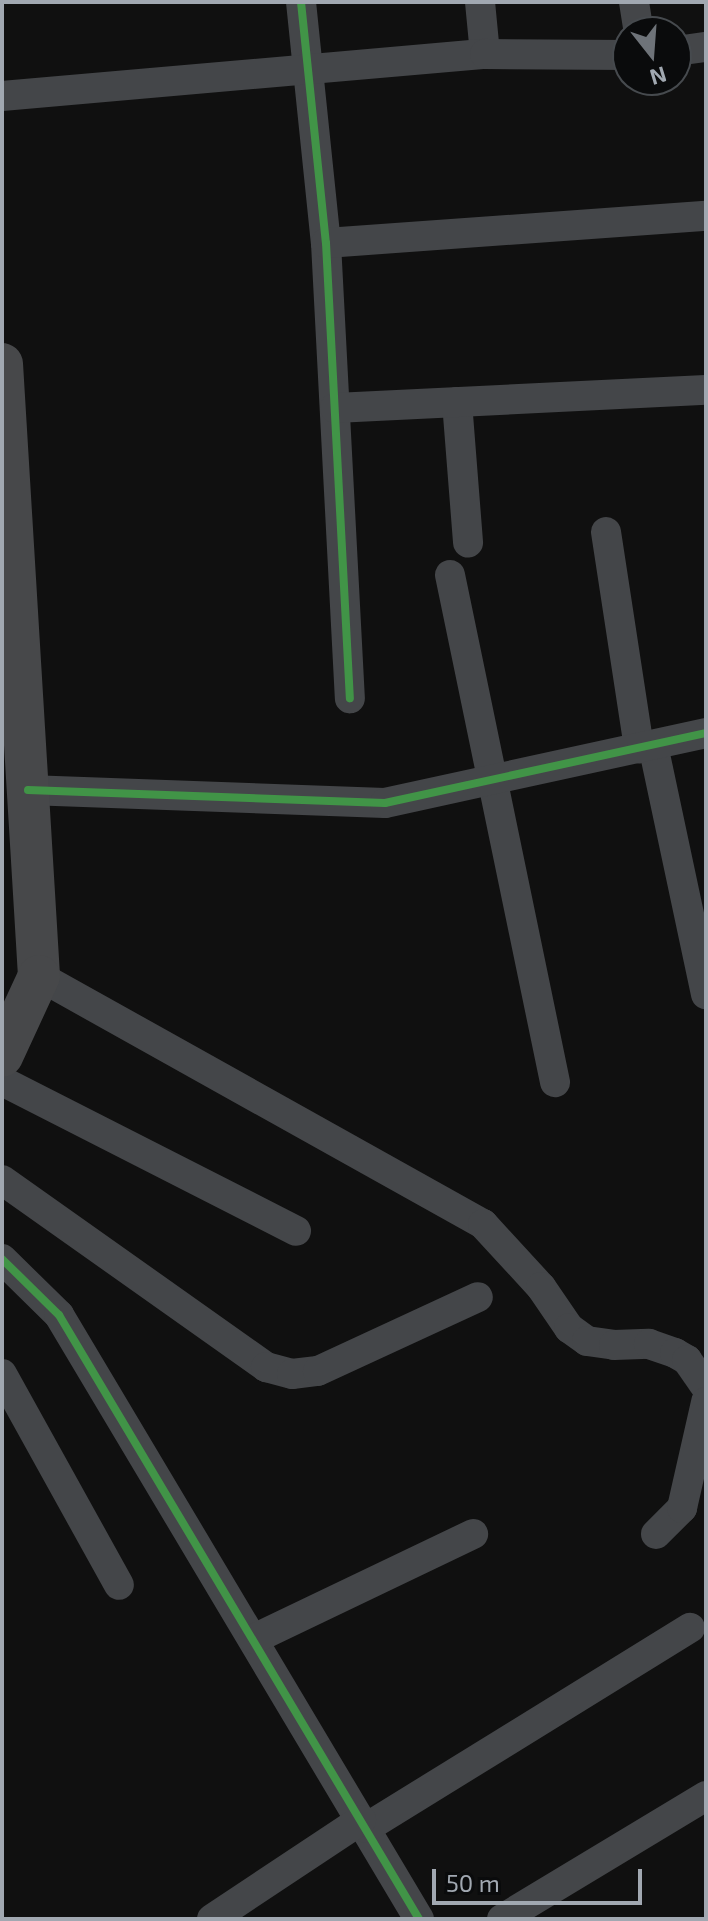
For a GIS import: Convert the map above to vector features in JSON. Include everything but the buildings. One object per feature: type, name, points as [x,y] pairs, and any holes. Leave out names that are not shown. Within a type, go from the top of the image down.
[{"type":"highway","points":[[2,364],[39,976],[2,1056]]},
{"type":"street","points":[[301,2],[326,243],[350,698]]},
{"type":"street","points":[[480,2],[485,54]]},
{"type":"street","points":[[2,96],[485,54],[612,55]]},
{"type":"street","points":[[326,243],[706,216]]},
{"type":"street","points":[[335,408],[706,390]]},
{"type":"street","points":[[457,402],[468,543]]},
{"type":"street","points":[[606,532],[646,746],[695,891],[706,994]]},
{"type":"street","points":[[450,575],[555,1082]]},
{"type":"street","points":[[28,790],[385,803],[706,733]]},
{"type":"street","points":[[39,976],[483,1224],[541,1287],[569,1328],[587,1341],[614,1345],[649,1344],[675,1353],[687,1360],[706,1387]]},
{"type":"street","points":[[2,1081],[296,1231]]},
{"type":"street","points":[[2,1180],[266,1367],[292,1374],[318,1371],[478,1297]]},
{"type":"street","points":[[2,1259],[59,1315],[254,1639],[415,1917]]},
{"type":"street","points":[[2,1374],[119,1585]]},
{"type":"street","points":[[656,1534],[682,1508],[706,1402]]},
{"type":"street","points":[[254,1639],[473,1534]]},
{"type":"street","points":[[212,1919],[363,1824],[690,1628]]},
{"type":"street","points":[[502,1919],[706,1796]]},
{"type":"cycle path","points":[[301,2],[326,243],[350,698]]},
{"type":"cycle path","points":[[28,790],[385,803],[706,733]]},
{"type":"cycle path","points":[[2,1259],[59,1315],[419,1919]]}]
